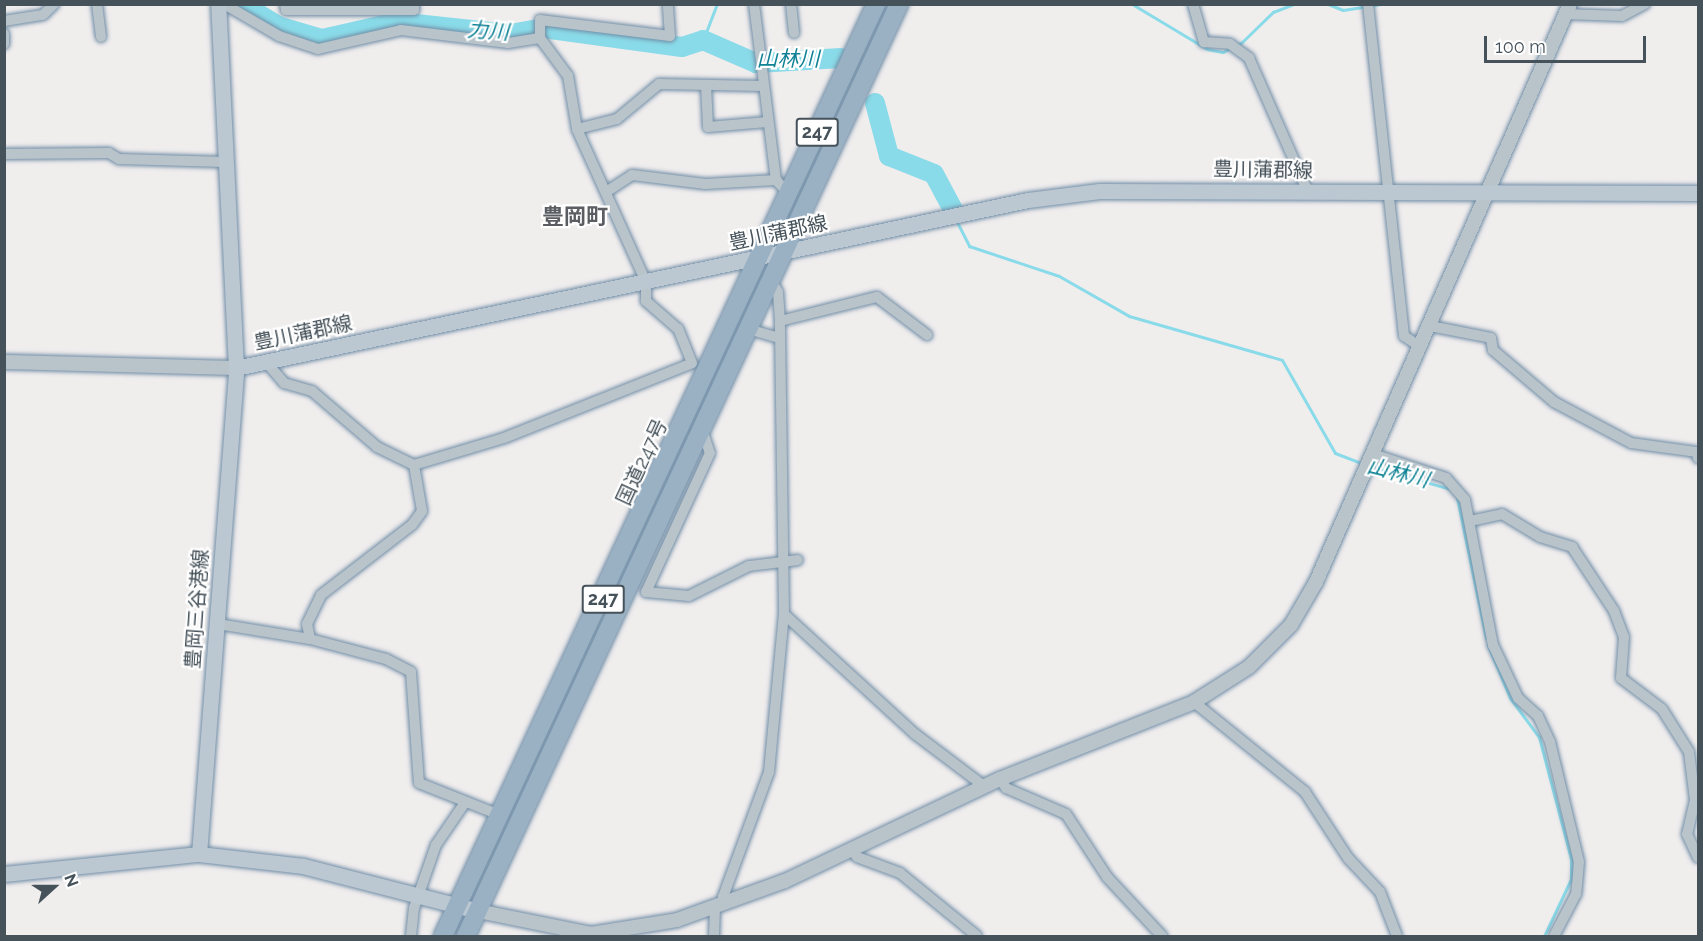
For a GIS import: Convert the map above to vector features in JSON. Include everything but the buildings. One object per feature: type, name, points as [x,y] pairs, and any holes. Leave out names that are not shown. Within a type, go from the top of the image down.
[{"type":"highway","name":"国道247号","points":[[443,936],[502,816],[760,260],[782,187],[876,4]]},
{"type":"highway","name":"国道247号","points":[[466,936],[899,4]]},
{"type":"main road","name":"豊川蒲郡線","points":[[218,4],[236,368],[760,260],[1028,200],[1098,191],[1388,194],[1698,193]]},
{"type":"main road","name":"豊岡三谷港線","points":[[199,854],[236,368]]},
{"type":"main road","points":[[4,874],[199,854],[303,866],[478,911]]},
{"type":"street","points":[[4,21],[43,15],[54,4]]},
{"type":"street","points":[[97,4],[101,37]]},
{"type":"street","points":[[224,4],[279,36],[318,49],[401,30],[508,43],[540,32]]},
{"type":"street","points":[[285,4],[286,10],[350,7],[414,10],[414,4]]},
{"type":"street","points":[[266,362],[284,383],[312,391],[377,447],[414,465],[504,438],[692,363],[678,329],[646,300],[646,282],[577,129],[568,76],[540,32],[540,20],[627,27],[670,36],[668,4]]},
{"type":"street","points":[[606,192],[632,175],[705,184],[782,187],[767,122],[754,4]]},
{"type":"street","points":[[791,4],[794,33]]},
{"type":"street","points":[[1193,4],[1204,42],[1235,48],[1249,58],[1308,192]]},
{"type":"street","points":[[478,911],[591,934],[631,931],[721,904],[852,849],[1000,779],[1194,702],[1249,668],[1291,624],[1316,582],[1568,9],[1622,16],[1645,4]]},
{"type":"street","points":[[1368,8],[1404,336],[1421,347]]},
{"type":"street","points":[[4,34],[4,44]]},
{"type":"street","points":[[577,129],[617,119],[659,84],[764,86]]},
{"type":"street","points":[[706,85],[708,127],[767,122]]},
{"type":"street","points":[[4,154],[109,153],[119,159],[225,162]]},
{"type":"street","points":[[714,936],[723,897],[769,772],[784,614],[780,321],[778,292],[771,281]]},
{"type":"street","points":[[780,321],[876,297],[927,335]]},
{"type":"street","points":[[1430,326],[1491,338],[1493,350],[1554,402],[1631,443],[1696,453],[1698,458]]},
{"type":"street","points":[[748,329],[779,338]]},
{"type":"street","points":[[4,362],[236,368]]},
{"type":"street","points":[[702,429],[710,453],[646,592],[689,596],[748,566],[798,560]]},
{"type":"street","points":[[1372,456],[1446,478],[1459,487],[1470,521],[1493,645],[1518,698],[1538,716],[1550,742],[1579,862],[1576,894],[1554,936]]},
{"type":"street","points":[[310,639],[307,624],[321,595],[412,525],[422,511],[414,465]]},
{"type":"street","points":[[1470,521],[1502,514],[1540,537],[1572,547],[1614,611],[1624,637],[1622,678],[1662,709],[1697,772],[1687,834],[1698,858]]},
{"type":"street","points":[[784,614],[906,727],[985,787]]},
{"type":"street","points":[[218,624],[310,639],[386,659],[411,672],[419,783],[464,804],[502,816]]},
{"type":"street","points":[[1194,702],[1305,792],[1348,858],[1380,892],[1397,936]]},
{"type":"street","points":[[1000,779],[1006,788],[1066,814],[1107,877],[1162,936]]},
{"type":"street","points":[[411,936],[417,894],[436,845],[464,804]]},
{"type":"street","points":[[852,849],[857,857],[900,873],[977,936]]},
{"type":"waterway","name":"力川","points":[[242,4],[278,26],[322,39],[397,22],[510,34],[543,28],[682,47],[703,40],[756,63],[841,58]]},
{"type":"waterway","name":"力川","points":[[703,40],[717,4]]},
{"type":"waterway","name":"力川","points":[[1132,4],[1207,49],[1223,52],[1241,43],[1273,12],[1294,4]]},
{"type":"waterway","name":"力川","points":[[1328,4],[1343,10],[1380,4]]},
{"type":"waterway","name":"山林川","points":[[875,103],[889,156],[934,174],[953,209]]},
{"type":"waterway","name":"山林川","points":[[958,224],[969,246],[1059,276],[1129,316],[1282,360],[1335,453],[1364,464]]},
{"type":"waterway","name":"山林川","points":[[1370,466],[1450,489]]},
{"type":"waterway","name":"山林川","points":[[1457,498],[1486,638]]},
{"type":"waterway","name":"山林川","points":[[1488,645],[1510,698],[1539,737],[1571,859],[1571,879],[1544,936]]},
{"type":"district","name":"豊岡町","points":[[575,217]]}]
